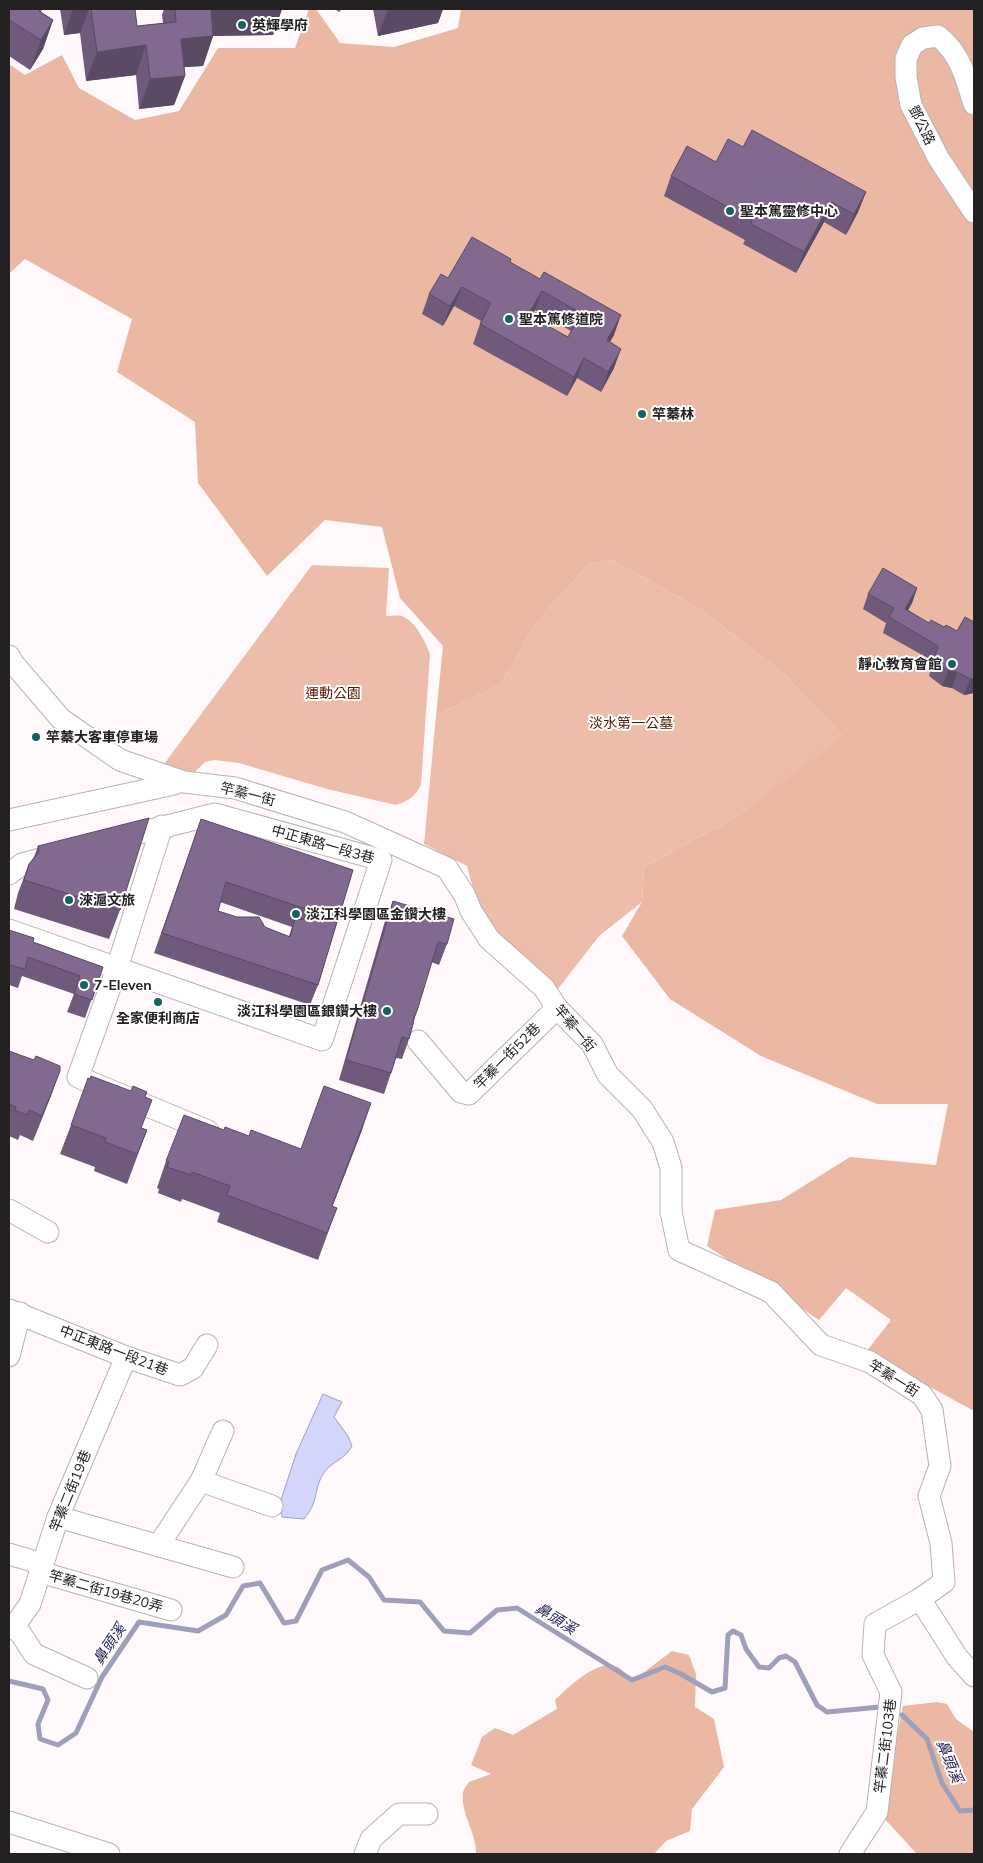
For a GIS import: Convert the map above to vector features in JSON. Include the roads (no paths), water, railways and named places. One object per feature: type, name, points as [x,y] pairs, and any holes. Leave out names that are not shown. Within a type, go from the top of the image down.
[{"type":"street","name":"鄧公路","points":[[974,104],[964,71],[949,45],[938,36],[923,38],[912,44],[906,59],[906,77],[911,105],[939,159],[974,212]]},
{"type":"street","name":"竿蓁一街","points":[[9,656],[61,719],[120,760],[184,782],[235,788],[345,822],[447,868],[489,939],[544,988],[556,1008],[592,1044],[608,1075],[642,1109],[663,1142],[671,1168],[671,1212],[679,1250],[771,1292],[821,1345],[870,1362],[922,1395],[932,1410],[940,1466],[929,1496],[941,1543],[944,1582],[920,1599]]},
{"type":"street","points":[[9,820],[174,784]]},
{"type":"street","name":"中正東路一段3巷","points":[[9,874],[22,864],[162,826],[215,814],[381,860],[322,1040],[9,930]]},
{"type":"street","points":[[162,826],[117,968],[78,1077],[231,1140]]},
{"type":"street","name":"竿蓁一街52巷","points":[[418,1041],[461,1092],[469,1094],[556,1008]]},
{"type":"street","points":[[9,1210],[48,1232]]},
{"type":"street","points":[[9,1356],[14,1311]]},
{"type":"street","name":"中正東路一段21巷","points":[[14,1311],[126,1357],[180,1375],[192,1368],[207,1345]]},
{"type":"street","name":"竿蓁二街19巷","points":[[87,1678],[34,1654],[12,1627],[30,1604],[58,1517],[126,1357]]},
{"type":"street","points":[[158,1546],[200,1481],[223,1431]]},
{"type":"street","points":[[200,1481],[272,1506]]},
{"type":"street","points":[[58,1517],[233,1567]]},
{"type":"street","name":"竿蓁二街19巷20弄","points":[[9,1554],[41,1568],[171,1610]]},
{"type":"street","points":[[920,1599],[957,1657],[974,1676]]},
{"type":"street","name":"竿蓁二街103巷","points":[[850,1854],[877,1812],[891,1692],[873,1655],[875,1624],[920,1599]]},
{"type":"street","points":[[365,1854],[371,1840],[399,1814],[427,1814]]},
{"type":"street","points":[[9,1822],[72,1848],[109,1854]]},
{"type":"water","points":[[323,1394],[342,1402],[334,1417],[348,1436],[352,1446],[345,1455],[325,1471],[319,1482],[312,1507],[304,1519],[282,1517],[280,1503],[296,1454]]},
{"type":"waterway","name":"鼻頭溪","points":[[9,1681],[43,1689],[48,1700],[38,1724],[40,1739],[58,1745],[76,1733],[102,1677],[139,1622],[198,1631],[226,1615],[243,1586],[260,1583],[284,1623],[296,1621],[322,1570],[348,1560],[369,1577],[384,1600],[420,1602],[444,1631],[470,1633],[497,1610],[517,1608],[632,1680],[665,1667],[712,1692],[725,1688],[728,1635],[733,1631],[741,1635],[746,1649],[759,1667],[769,1668],[779,1658],[786,1656],[795,1662],[817,1705],[827,1712],[880,1707]]},
{"type":"waterway","name":"鼻頭溪","points":[[902,1715],[927,1739],[942,1783],[960,1811],[974,1810]]},
{"type":"place","name":"英輝學府","points":[[242,25]]},
{"type":"place","name":"聖本篤靈修中心","points":[[730,211]]},
{"type":"place","name":"聖本篤修道院","points":[[509,319]]},
{"type":"place","name":"竿蓁林","points":[[642,414]]},
{"type":"place","name":"靜心教育會館","points":[[952,664]]},
{"type":"place","name":"竿蓁大客車停車場","points":[[36,737]]},
{"type":"place","name":"淶滬文旅","points":[[69,900]]},
{"type":"place","name":"淡江科學園區金鑽大樓","points":[[296,914]]},
{"type":"place","name":"7-Eleven","points":[[84,985]]},
{"type":"place","name":"全家便利商店","points":[[158,1002]]},
{"type":"place","name":"淡江科學園區銀鑽大樓","points":[[387,1011]]},
{"type":"park label","name":"運動公園","points":[[333,693]]},
{"type":"park label","name":"淡水第一公墓","points":[[631,723]]}]
